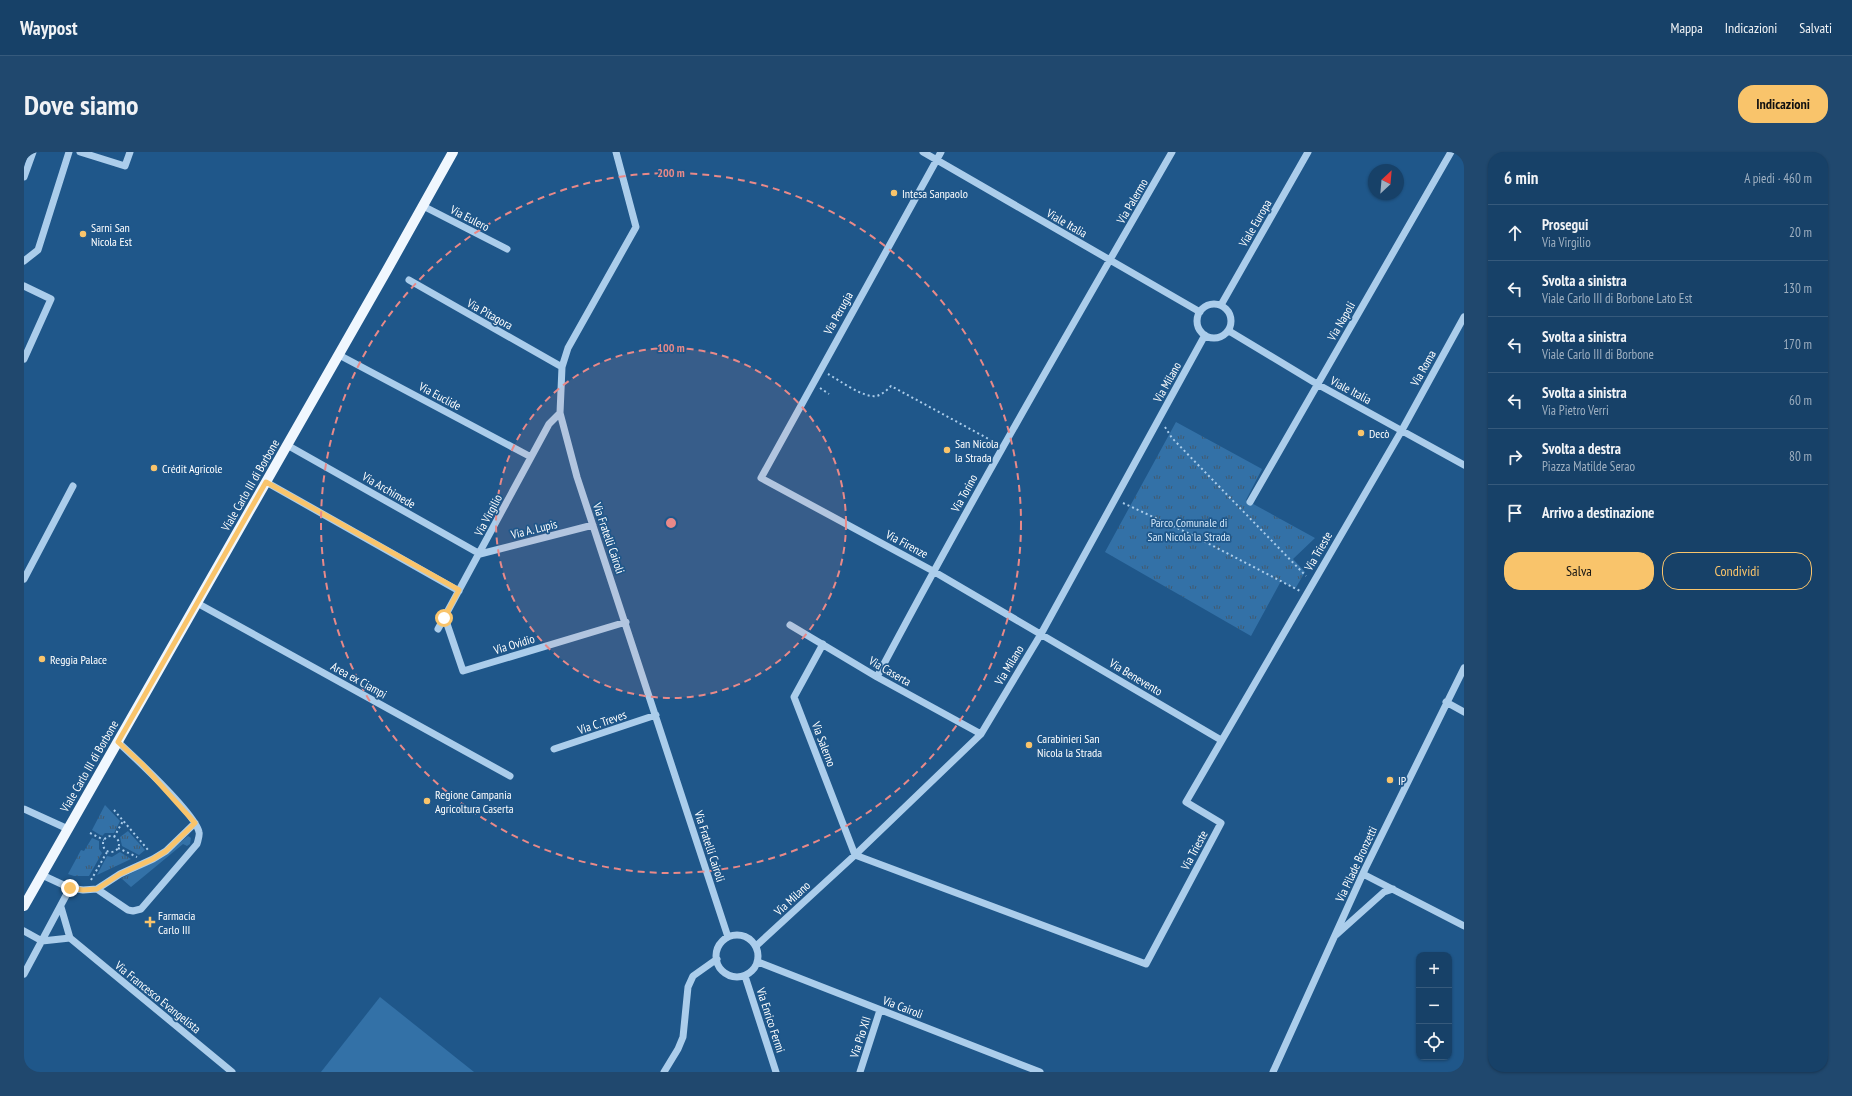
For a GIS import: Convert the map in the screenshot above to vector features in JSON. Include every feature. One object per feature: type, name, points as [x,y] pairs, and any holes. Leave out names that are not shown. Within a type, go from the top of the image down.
[{"type":"main road","name":"Viale Carlo III di Borbone","points":[[24,906],[339,355],[453,152]]},
{"type":"street","points":[[24,177],[33,152]]},
{"type":"street","points":[[24,261],[38,250],[69,152]]},
{"type":"street","points":[[80,152],[125,166],[130,152]]},
{"type":"street","name":"Via Fratelli Cairoli","points":[[616,152],[636,227],[568,348],[562,367],[560,413],[577,477],[626,622],[728,937]]},
{"type":"street","name":"Viale Italia","points":[[923,152],[1200,312]]},
{"type":"street","name":"Via Perugia","points":[[761,478],[941,152]]},
{"type":"street","name":"Viale Europa","points":[[1221,305],[1308,152]]},
{"type":"street","name":"Via Napoli","points":[[1250,502],[1451,152]]},
{"type":"street","name":"Via Palermo","points":[[1110,260],[1171,153]]},
{"type":"street","name":"Via Eulero","points":[[423,206],[507,249]]},
{"type":"street","name":"Via Torino","points":[[877,677],[933,571],[1110,260]]},
{"type":"street","name":"Via Pitagora","points":[[409,280],[562,367]]},
{"type":"street","points":[[24,286],[50,299],[24,359]]},
{"type":"street","points":[[1209,304],[1221,305],[1226,308],[1231,316],[1231,326],[1229,331],[1225,335],[1215,338],[1205,336],[1198,327],[1197,322],[1200,312],[1209,304]]},
{"type":"street","name":"Via Roma","points":[[1402,430],[1464,317]]},
{"type":"street","name":"Viale Italia","points":[[1229,331],[1317,384],[1464,465]]},
{"type":"street","name":"Via Milano","points":[[756,946],[855,855],[981,734],[1041,634],[1205,336]]},
{"type":"street","name":"Via Euclide","points":[[339,355],[531,457]]},
{"type":"street","name":"Via Virgilio","points":[[438,629],[480,554],[549,424],[560,413]]},
{"type":"street","name":"Via Trieste","points":[[855,855],[1146,964],[1221,824],[1186,802],[1402,430]]},
{"type":"street","name":"Via Archimede","points":[[287,445],[480,554]]},
{"type":"street","name":"Via Firenze","points":[[761,478],[933,571],[1041,634]]},
{"type":"street","points":[[266,482],[459,590]]},
{"type":"street","points":[[24,579],[74,486]]},
{"type":"street","name":"Via A. Lupis","points":[[480,554],[593,525]]},
{"type":"street","name":"Area ex Ciampi","points":[[197,603],[510,776]]},
{"type":"street","name":"Via Ovidio","points":[[444,618],[463,670],[626,622]]},
{"type":"street","name":"Via Caserta","points":[[790,625],[877,677],[981,734]]},
{"type":"street","name":"Via Benevento","points":[[1041,634],[1221,740]]},
{"type":"street","name":"Via Salerno","points":[[823,644],[794,697],[855,855]]},
{"type":"street","name":"Via Pilade Bronzetti","points":[[1273,1072],[1363,874],[1464,668]]},
{"type":"street","points":[[1446,702],[1464,712]]},
{"type":"street","name":"Via C. Treves","points":[[554,750],[656,715]]},
{"type":"street","points":[[97,889],[128,910],[133,911],[140,909],[197,844],[199,833],[195,823],[142,764],[118,742]]},
{"type":"street","name":"Viale Carlo III di Borbone","points":[[24,809],[68,829]]},
{"type":"street","points":[[42,875],[70,888],[86,890],[97,889],[120,874],[155,858],[166,851],[195,823]]},
{"type":"street","points":[[1363,874],[1393,888],[1464,926]]},
{"type":"street","points":[[24,974],[70,888]]},
{"type":"street","points":[[1333,938],[1384,892],[1393,888]]},
{"type":"street","points":[[24,931],[42,941],[70,938],[61,907]]},
{"type":"street","points":[[736,935],[744,936],[751,940],[756,946],[759,956],[758,962],[753,970],[745,976],[737,977],[724,972],[717,959],[719,946],[728,937],[736,935]]},
{"type":"street","name":"Via Francesco Evangelista","points":[[70,938],[232,1072]]},
{"type":"street","points":[[664,1072],[678,1049],[683,1037],[688,987],[693,976],[717,959]]},
{"type":"street","name":"Via Cairoli","points":[[758,962],[1040,1072]]},
{"type":"street","name":"Via Enrico Fermi","points":[[745,976],[776,1072]]},
{"type":"street","name":"Via Pio XII","points":[[860,1072],[880,1010]]},
{"type":"path","points":[[820,369],[865,395],[875,396],[883,393],[891,386],[1003,447]]},
{"type":"path","points":[[1160,418],[1172,438],[1313,583]]},
{"type":"path","points":[[1115,499],[1188,533],[1306,594]]},
{"type":"path","points":[[114,810],[155,858]]},
{"type":"path","points":[[114,837],[123,821]]},
{"type":"path","points":[[90,833],[104,840]]},
{"type":"path","points":[[109,836],[114,837],[118,841],[118,848],[114,852],[107,852],[103,846],[104,840],[109,836]]},
{"type":"path","points":[[118,848],[147,862]]},
{"type":"path","points":[[86,890],[107,852]]},
{"type":"green space","name":"Parco Comunale di San Nicola la Strada","points":[[1176,422],[1262,469],[1246,500],[1315,538],[1293,559],[1305,572],[1295,589],[1281,581],[1251,636],[1105,552]]},
{"type":"green space","points":[[105,805],[120,821],[114,833],[105,833],[102,836],[92,830]]},
{"type":"green space","points":[[128,831],[145,850],[139,855],[122,846],[120,837]]},
{"type":"green space","points":[[188,836],[191,838],[190,844],[187,846],[183,844],[131,887],[121,878],[156,860]]},
{"type":"green space","points":[[92,838],[99,841],[99,849],[102,853],[89,876],[74,876],[68,874],[81,850],[84,851]]},
{"type":"green space","points":[[120,852],[131,859],[97,875],[107,856],[112,857]]},
{"type":"green space","points":[[380,997],[474,1072],[321,1072]]},
{"type":"place","name":"Intesa Sanpaolo","points":[[894,193]]},
{"type":"place","name":"Sarni San Nicola Est","points":[[83,234]]},
{"type":"place","name":"Decò","points":[[1361,433]]},
{"type":"place","name":"San Nicola la Strada","points":[[947,450]]},
{"type":"place","name":"Crédit Agricole","points":[[154,468]]},
{"type":"place","name":"Reggia Palace","points":[[42,659]]},
{"type":"place","name":"Carabinieri San Nicola la Strada","points":[[1029,745]]},
{"type":"place","name":"IP","points":[[1390,780]]},
{"type":"place","name":"Regione Campania Agricoltura Caserta","points":[[427,801]]},
{"type":"place","name":"Farmacia Carlo III","points":[[150,922]]},
{"type":"route","points":[[70,888],[83,890],[97,889],[120,874],[153,859],[166,851],[195,823],[142,764],[118,742],[266,482],[459,590],[444,618]]}]
